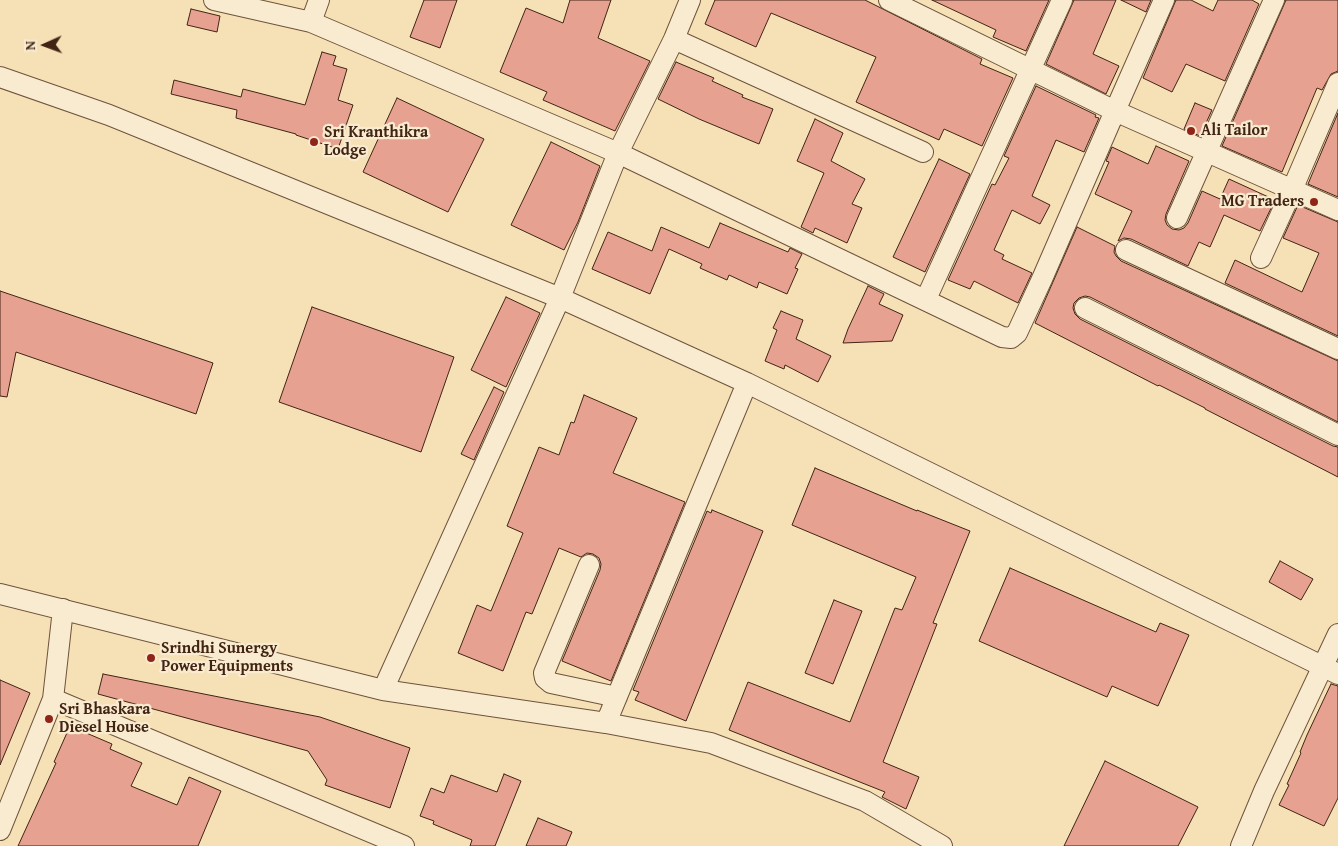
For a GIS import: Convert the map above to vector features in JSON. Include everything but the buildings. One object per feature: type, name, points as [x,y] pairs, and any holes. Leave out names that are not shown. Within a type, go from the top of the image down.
[{"type":"street","points":[[214,0],[311,22],[618,153],[1002,337],[1011,338],[1017,333],[1164,0]]},
{"type":"street","points":[[311,22],[319,0]]},
{"type":"street","points":[[383,690],[560,298],[618,153],[674,39],[690,0]]},
{"type":"street","points":[[889,0],[1115,111],[1338,210]]},
{"type":"street","points":[[926,299],[1062,0]]},
{"type":"street","points":[[1176,218],[1274,0]]},
{"type":"street","points":[[674,39],[923,152]]},
{"type":"street","points":[[0,77],[109,115],[560,298],[747,383],[1330,670]]},
{"type":"street","points":[[1261,258],[1338,83]]},
{"type":"street","points":[[1126,250],[1338,349]]},
{"type":"street","points":[[1085,308],[1338,435]]},
{"type":"street","points":[[606,723],[747,383]]},
{"type":"street","points":[[589,565],[544,673],[545,678],[551,683],[616,697]]},
{"type":"street","points":[[0,594],[383,690],[606,723],[711,743],[865,801],[942,846]]},
{"type":"street","points":[[0,830],[53,699],[63,609]]},
{"type":"street","points":[[1241,846],[1264,791],[1330,670],[1338,634]]},
{"type":"street","points":[[53,699],[404,846]]},
{"type":"place","name":"Ali Tailor","points":[[1191,131]]},
{"type":"place","name":"Sri Kranthikra Lodge","points":[[314,142]]},
{"type":"place","name":"MG Traders","points":[[1314,202]]},
{"type":"place","name":"Srindhi Sunergy Power Equipments","points":[[151,658]]},
{"type":"place","name":"Sri Bhaskara Diesel House","points":[[49,719]]}]
